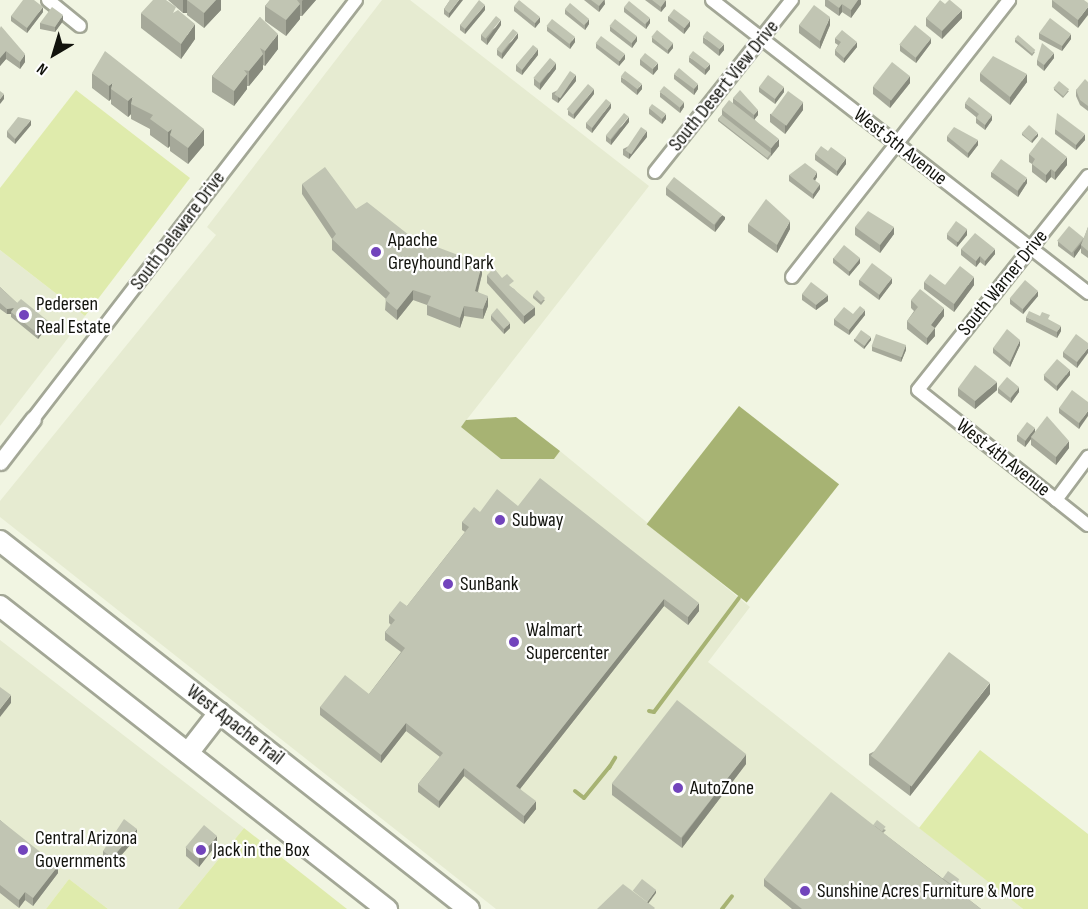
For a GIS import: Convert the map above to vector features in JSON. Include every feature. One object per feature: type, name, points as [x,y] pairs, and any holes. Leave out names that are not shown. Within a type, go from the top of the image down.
[{"type":"main road","name":"West Apache Trail","points":[[0,541],[469,909]]},
{"type":"main road","points":[[0,606],[387,909]]},
{"type":"main road","points":[[188,753],[219,713]]},
{"type":"street","points":[[48,0],[80,26]]},
{"type":"street","name":"South Delaware Drive","points":[[0,462],[356,0]]},
{"type":"street","name":"West 5th Avenue","points":[[712,0],[1088,293]]},
{"type":"street","name":"South Desert View Drive","points":[[655,172],[792,0]]},
{"type":"street","points":[[792,277],[1009,0]]},
{"type":"street","name":"South Warner Drive","points":[[918,390],[1088,176]]},
{"type":"street","name":"West 4th Avenue","points":[[918,390],[1088,525]]},
{"type":"street","points":[[1056,500],[1088,457]]},
{"type":"shaded area","points":[[382,0],[410,0],[649,186],[461,427],[532,457],[554,459],[560,451],[750,607],[708,662],[1023,909],[496,909],[0,517],[0,501],[216,235],[207,227]]},
{"type":"shaded area","points":[[76,90],[190,178],[85,316],[0,250],[0,188]]},
{"type":"shaded area","points":[[0,250],[85,316],[0,426]]},
{"type":"shaded area","points":[[739,406],[839,484],[747,602],[647,524]]},
{"type":"shaded area","points":[[516,417],[560,451],[554,459],[501,459],[461,427],[466,420]]},
{"type":"shaded area","points":[[0,640],[244,828],[178,909],[108,909],[69,879],[46,909],[0,909]]},
{"type":"shaded area","points":[[980,750],[1088,834],[1088,909],[1023,909],[919,828]]},
{"type":"shaded area","points":[[244,828],[347,909],[178,909]]},
{"type":"shaded area","points":[[69,879],[108,909],[46,909]]},
{"type":"building","points":[[23,0],[34,0],[43,7],[27,28],[11,16]]},
{"type":"building","points":[[153,0],[166,0],[176,7],[173,13],[178,10],[195,24],[181,44],[141,13]]},
{"type":"building","points":[[187,0],[216,0],[204,13]]},
{"type":"building","points":[[270,0],[297,0],[300,4],[286,20],[265,6]]},
{"type":"building","points":[[450,0],[459,0],[449,13],[444,9]]},
{"type":"building","points":[[479,0],[485,5],[465,29],[460,25]]},
{"type":"building","points":[[519,0],[540,17],[535,23],[514,6]]},
{"type":"building","points":[[591,0],[604,0],[599,6]]},
{"type":"building","points":[[652,0],[666,0],[661,7]]},
{"type":"building","points":[[828,0],[858,0],[851,10],[842,4],[839,8]]},
{"type":"building","points":[[940,0],[945,4],[950,0],[962,10],[942,31],[926,18]]},
{"type":"building","points":[[1052,0],[1084,0],[1088,3],[1088,7],[1078,20]]},
{"type":"building","points":[[629,1],[650,18],[645,24],[624,7]]},
{"type":"building","points":[[570,3],[589,19],[584,25],[565,9]]},
{"type":"building","points":[[814,5],[830,17],[820,41],[799,25]]},
{"type":"building","points":[[52,7],[63,15],[55,27],[40,23]]},
{"type":"building","points":[[674,9],[690,21],[685,28],[669,16]]},
{"type":"building","points":[[496,16],[501,20],[486,38],[481,35]]},
{"type":"building","points":[[260,17],[278,34],[265,51],[260,48],[263,54],[249,71],[244,70],[247,74],[234,91],[212,76]]},
{"type":"building","points":[[1050,18],[1071,34],[1062,46],[1039,33]]},
{"type":"building","points":[[552,19],[575,37],[569,44],[546,26]]},
{"type":"building","points":[[615,19],[637,36],[632,43],[609,26]]},
{"type":"building","points":[[915,25],[931,38],[916,58],[899,44]]},
{"type":"building","points":[[1,26],[25,54],[20,62],[6,51],[0,58]]},
{"type":"building","points":[[513,29],[518,33],[501,53],[497,49]]},
{"type":"building","points":[[657,30],[673,43],[668,50],[651,37]]},
{"type":"building","points":[[842,30],[857,42],[844,58],[835,50],[841,42],[835,38]]},
{"type":"building","points":[[707,31],[724,44],[720,49],[703,37]]},
{"type":"building","points":[[1018,35],[1035,50],[1032,54],[1015,39]]},
{"type":"building","points":[[601,36],[625,54],[620,61],[596,43]]},
{"type":"building","points":[[1042,43],[1054,53],[1044,65],[1037,60]]},
{"type":"building","points":[[533,45],[538,49],[522,70],[516,65]]},
{"type":"building","points":[[105,51],[204,129],[188,148],[170,135],[172,129],[168,132],[150,119],[153,115],[131,104],[133,96],[128,101],[111,89],[113,82],[109,86],[92,73]]},
{"type":"building","points":[[693,51],[710,64],[706,69],[689,57]]},
{"type":"building","points":[[645,53],[658,63],[653,69],[640,59]]},
{"type":"building","points":[[993,56],[1027,74],[1010,97],[980,73]]},
{"type":"building","points":[[550,58],[556,63],[539,83],[533,78]]},
{"type":"building","points":[[892,62],[910,76],[891,101],[873,86]]},
{"type":"building","points":[[679,68],[698,84],[694,89],[674,74]]},
{"type":"building","points":[[570,71],[576,75],[560,98],[554,94]]},
{"type":"building","points":[[625,71],[642,84],[638,89],[621,77]]},
{"type":"building","points":[[768,75],[784,87],[775,99],[759,87]]},
{"type":"building","points":[[1085,79],[1088,82],[1088,106],[1080,100],[1076,90]]},
{"type":"building","points":[[1059,81],[1069,89],[1063,96],[1053,88]]},
{"type":"building","points":[[588,84],[594,89],[573,114],[567,109]]},
{"type":"building","points":[[664,86],[684,102],[680,108],[660,91]]},
{"type":"building","points":[[740,90],[758,110],[754,115],[733,98]]},
{"type":"building","points":[[788,91],[803,102],[786,126],[771,114]]},
{"type":"building","points":[[969,97],[992,115],[985,125],[976,118],[979,114],[965,103]]},
{"type":"building","points":[[606,99],[611,103],[592,128],[586,123]]},
{"type":"building","points":[[729,100],[779,139],[771,148],[722,109]]},
{"type":"building","points":[[652,104],[666,114],[662,119],[649,108]]},
{"type":"building","points":[[624,113],[629,117],[610,139],[606,136]]},
{"type":"building","points":[[1057,113],[1085,134],[1076,145],[1055,129]]},
{"type":"building","points":[[722,115],[771,153],[767,158],[718,120]]},
{"type":"building","points":[[18,117],[31,120],[15,139],[7,131]]},
{"type":"building","points":[[1029,125],[1038,133],[1031,141],[1022,133]]},
{"type":"building","points":[[641,127],[647,131],[631,154],[625,150]]},
{"type":"building","points":[[954,127],[978,140],[968,153],[947,136]]},
{"type":"building","points":[[1042,137],[1067,157],[1055,172],[1051,169],[1046,175],[1032,164],[1035,159],[1029,154]]},
{"type":"building","points":[[821,146],[828,151],[831,147],[846,158],[837,171],[815,154]]},
{"type":"building","points":[[1001,159],[1027,178],[1017,191],[992,172]]},
{"type":"building","points":[[805,163],[817,172],[813,179],[820,184],[813,194],[789,175]]},
{"type":"building","name":"Apache Greyhound Park","points":[[325,167],[356,209],[367,202],[428,250],[429,244],[482,264],[475,291],[488,296],[483,309],[464,306],[460,318],[427,305],[431,296],[413,290],[397,310],[385,300],[390,293],[332,239],[336,234],[302,184]]},
{"type":"building","points":[[674,177],[722,215],[714,225],[666,187]]},
{"type":"building","points":[[766,199],[790,221],[777,245],[748,224]]},
{"type":"building","points":[[868,211],[894,227],[880,245],[855,227]]},
{"type":"building","points":[[956,221],[967,229],[958,242],[947,234]]},
{"type":"building","points":[[1069,226],[1084,238],[1072,253],[1057,241]]},
{"type":"building","points":[[1088,227],[1088,251],[1081,245]]},
{"type":"building","points":[[975,233],[995,249],[985,261],[980,256],[976,261],[961,249]]},
{"type":"building","points":[[844,245],[860,258],[850,271],[833,258]]},
{"type":"building","points":[[872,263],[892,278],[879,295],[859,280]]},
{"type":"building","points":[[960,266],[974,277],[954,304],[924,282],[930,274],[945,285]]},
{"type":"building","points":[[494,268],[502,278],[507,274],[514,281],[509,285],[535,307],[524,316],[487,275]]},
{"type":"building","points":[[1025,280],[1038,291],[1023,309],[1010,298]]},
{"type":"building","points":[[811,282],[828,295],[816,305],[802,294]]},
{"type":"building","points":[[0,287],[17,303],[21,299],[48,321],[38,334],[11,312],[14,308],[7,309],[0,303]]},
{"type":"building","points":[[920,289],[944,308],[931,325],[935,328],[927,338],[907,321],[918,307],[911,300]]},
{"type":"building","points":[[537,290],[545,298],[541,302],[533,295]]},
{"type":"building","points":[[860,306],[865,310],[849,330],[834,319],[844,307],[853,314]]},
{"type":"building","points":[[497,308],[510,323],[504,329],[491,315]]},
{"type":"building","points":[[1029,311],[1040,316],[1042,312],[1050,315],[1048,319],[1061,326],[1057,332],[1026,317]]},
{"type":"building","points":[[1007,329],[1020,340],[1010,362],[993,348]]},
{"type":"building","points":[[861,330],[871,337],[865,346],[855,339]]},
{"type":"building","points":[[876,334],[906,345],[902,357],[872,346]]},
{"type":"building","points":[[1076,334],[1088,343],[1088,348],[1077,362],[1063,352]]},
{"type":"building","points":[[1057,359],[1070,370],[1057,386],[1044,375]]},
{"type":"building","points":[[975,365],[997,382],[975,401],[958,388]]},
{"type":"building","points":[[1007,377],[1019,387],[1010,398],[998,388]]},
{"type":"building","points":[[1072,390],[1088,402],[1088,411],[1079,423],[1059,408]]},
{"type":"building","points":[[1047,416],[1069,441],[1056,457],[1031,437]]},
{"type":"building","points":[[1027,422],[1035,428],[1025,441],[1017,435]]},
{"type":"building","points":[[540,478],[699,603],[688,617],[664,599],[516,786],[536,801],[524,816],[464,768],[439,801],[418,784],[443,753],[406,723],[381,755],[320,707],[345,675],[369,694],[405,648],[385,632],[395,620],[389,615],[400,601],[407,606],[469,527],[462,522],[474,507],[480,512],[497,489],[518,506]]},
{"type":"building","points":[[949,652],[990,683],[911,787],[871,756]]},
{"type":"building","points":[[0,687],[11,695],[0,709]]},
{"type":"building","points":[[677,700],[746,754],[681,838],[612,784]]},
{"type":"building","points":[[831,792],[981,909],[802,909],[764,879]]},
{"type":"building","points":[[124,819],[137,829],[112,858],[103,851]]},
{"type":"building","points":[[0,820],[58,866],[33,898],[25,892],[19,900],[0,885]]},
{"type":"building","points":[[877,820],[886,827],[882,832],[873,825]]},
{"type":"building","points":[[204,825],[217,836],[198,858],[185,847]]},
{"type":"building","points":[[948,871],[959,879],[954,887],[943,878]]},
{"type":"building","points":[[642,879],[656,890],[647,902],[633,891]]},
{"type":"building","points":[[623,884],[655,908],[597,909]]},
{"type":"waterway","points":[[649,711],[654,712],[739,598]]},
{"type":"waterway","points":[[609,768],[615,758]]},
{"type":"waterway","points":[[575,791],[584,798],[610,766]]},
{"type":"waterway","points":[[722,909],[732,896]]},
{"type":"place","name":"Apache Greyhound Park","points":[[376,252]]},
{"type":"place","name":"Pedersen Real Estate","points":[[24,315]]},
{"type":"place","name":"Subway","points":[[500,520]]},
{"type":"place","name":"SunBank","points":[[448,584]]},
{"type":"place","name":"Walmart Supercenter","points":[[514,642]]},
{"type":"place","name":"AutoZone","points":[[678,788]]},
{"type":"place","name":"Central Arizona Governments","points":[[23,850]]},
{"type":"place","name":"Jack in the Box","points":[[201,850]]},
{"type":"place","name":"Sunshine Acres Furniture & More","points":[[805,891]]}]
